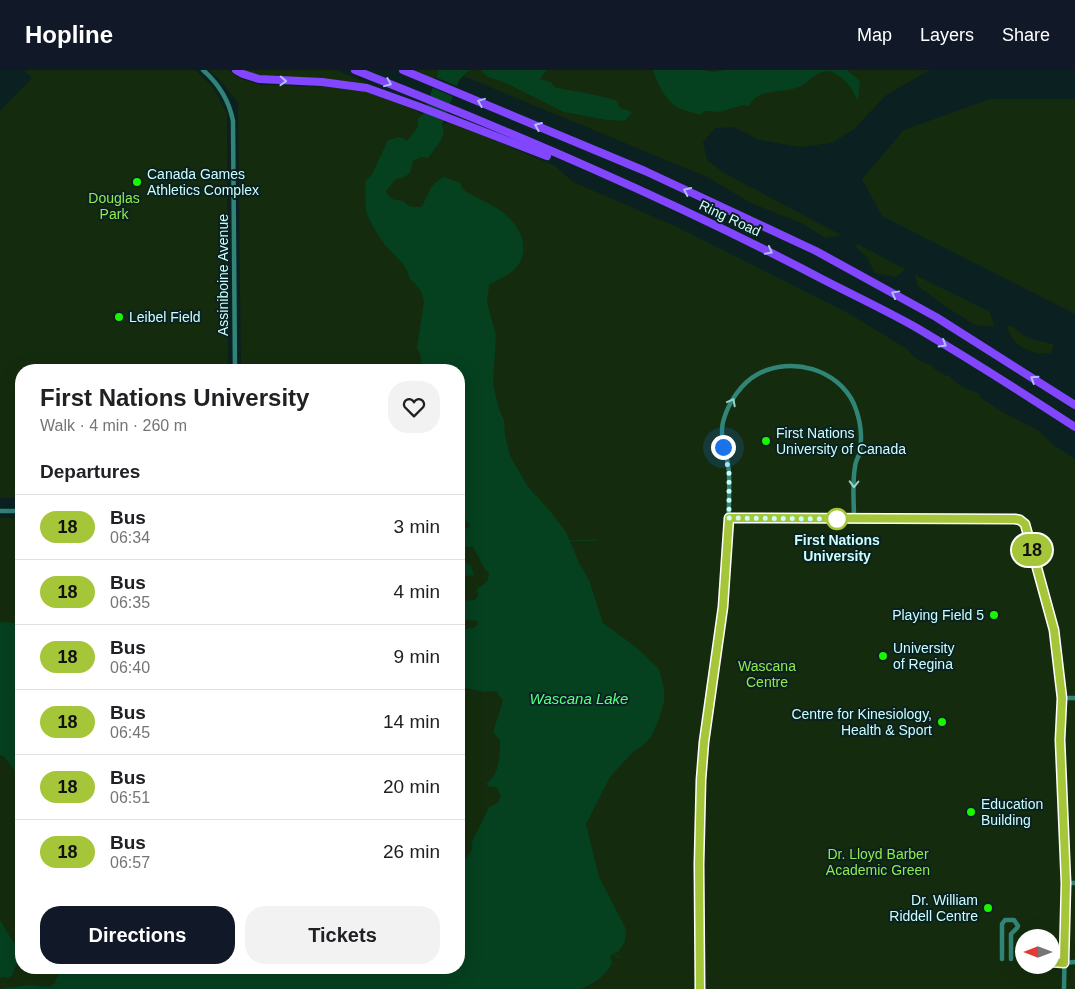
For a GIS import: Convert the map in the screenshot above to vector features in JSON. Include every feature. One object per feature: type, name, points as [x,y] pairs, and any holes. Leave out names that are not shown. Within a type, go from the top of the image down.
[{"type":"highway","points":[[236,70],[259,79],[322,82],[367,88],[662,200]]},
{"type":"highway","name":"Ring Road","points":[[355,70],[421,96],[662,200],[758,245],[916,328],[1075,427]]},
{"type":"highway","name":"Ring Road","points":[[403,70],[645,171],[816,251],[936,317],[1075,405]]},
{"type":"street","name":"Assiniboine Avenue","points":[[203,70],[219,86],[230,107],[233,121],[235,364]]},
{"type":"street","points":[[700,989],[699,864],[701,780],[704,742],[723,607],[729,518],[729,471],[722,434],[726,415],[734,397],[756,375],[766,370],[788,366],[811,369],[829,376],[840,384],[848,394],[854,404],[862,434],[859,454],[854,468],[854,519]]},
{"type":"street","points":[[0,511],[15,511]]},
{"type":"street","points":[[729,518],[1015,519],[1025,524],[1054,630],[1062,698],[1060,740],[1066,883],[1064,989]]},
{"type":"street","points":[[1062,698],[1075,698]]},
{"type":"street","points":[[1066,883],[1075,883]]},
{"type":"street","points":[[1002,959],[1002,924],[1006,920],[1014,920],[1018,926],[1011,934],[1011,959]]},
{"type":"street","points":[[1064,963],[1075,962]]},
{"type":"green space","name":"Douglas Park","points":[[24,70],[195,70],[212,86],[227,113],[228,364],[15,364],[15,498],[0,498],[0,111],[32,78]]},
{"type":"green space","name":"Wascana Centre","points":[[209,70],[227,70],[241,79],[261,85],[326,87],[364,91],[419,109],[418,112],[442,125],[448,121],[555,166],[573,182],[677,227],[848,313],[907,349],[918,360],[932,365],[933,368],[946,376],[948,375],[960,385],[980,394],[979,397],[1006,414],[1038,430],[1052,444],[1075,459],[1075,989],[0,989],[0,518],[15,518],[15,974],[465,974],[465,364],[241,364],[238,102]]},
{"type":"green space","points":[[240,70],[336,70],[367,83],[365,86],[254,76]]},
{"type":"green space","points":[[415,70],[439,70],[439,71],[436,80]]},
{"type":"green space","points":[[449,70],[929,70],[885,96],[854,129],[832,143],[800,147],[759,140],[734,127],[715,128],[703,142],[707,160],[724,173],[841,235],[825,238],[804,224],[753,204],[707,177]]},
{"type":"green space","points":[[990,99],[1075,99],[1075,314],[882,216],[862,179],[904,130]]},
{"type":"green space","points":[[857,244],[905,269],[896,277],[875,273],[867,257],[856,247]]},
{"type":"green space","points":[[915,275],[990,312],[994,327],[975,325],[945,306],[918,286]]},
{"type":"green space","points":[[1007,325],[1030,339],[1054,345],[1051,353],[1037,353],[1023,348],[1013,339]]},
{"type":"water","name":"Wascana Lake","points":[[439,70],[473,70],[468,71],[459,80],[442,125],[444,133],[440,142],[428,158],[421,157],[413,161],[410,173],[403,178],[396,179],[386,191],[392,199],[403,201],[409,206],[421,207],[432,187],[444,177],[461,183],[462,188],[466,192],[497,208],[512,220],[520,233],[523,255],[520,262],[515,269],[489,285],[487,303],[496,335],[493,384],[499,409],[504,420],[510,456],[528,487],[566,532],[580,565],[589,580],[603,623],[637,648],[659,669],[664,689],[664,702],[651,737],[632,753],[610,777],[586,824],[599,877],[626,929],[625,941],[619,951],[610,957],[612,963],[607,972],[594,982],[580,989],[0,989],[30,985],[50,987],[54,984],[59,974],[465,974],[465,860],[472,850],[472,842],[489,807],[498,803],[501,795],[496,787],[490,787],[486,784],[497,770],[500,740],[493,732],[503,701],[496,691],[483,692],[465,688],[465,629],[474,628],[478,621],[465,620],[465,601],[475,600],[479,594],[476,592],[478,588],[487,582],[489,573],[484,568],[473,547],[465,546],[465,528],[469,528],[470,524],[465,520],[465,364],[420,364],[421,357],[417,348],[423,297],[410,279],[403,264],[385,245],[371,224],[366,210],[365,182],[372,174],[388,140],[400,137],[407,141],[418,127],[418,119],[424,113]]},
{"type":"water","points":[[481,70],[547,70],[540,79],[551,82],[554,87],[617,101],[620,108],[632,112],[625,121],[607,120],[564,112],[506,83],[488,77]]},
{"type":"water","points":[[653,70],[701,70],[715,72],[724,70],[847,70],[860,81],[858,101],[843,79],[834,73],[825,71],[799,87],[764,93],[753,100],[749,106],[743,105],[720,112],[705,111],[700,115],[673,104],[662,91]]},
{"type":"water","points":[[465,562],[471,566],[474,575],[465,576]]},
{"type":"water","points":[[0,622],[15,623],[15,771],[5,757],[0,755]]},
{"type":"water","points":[[0,920],[15,945],[15,967],[13,975],[8,978],[0,978]]},
{"type":"pier","points":[[435,77],[459,87],[456,98],[431,87]]},
{"type":"waterway","points":[[568,541],[597,540]]},
{"type":"waterway","points":[[612,954],[620,958]]},
{"type":"bus line","name":"18","points":[[700,989],[699,864],[701,780],[704,742],[723,607],[729,518],[1015,519],[1025,524],[1054,630],[1062,698],[1060,740],[1066,883],[1064,963],[1060,963]]},
{"type":"place","name":"Canada Games Athletics Complex","points":[[137,182]]},
{"type":"place","name":"Leibel Field","points":[[119,317]]},
{"type":"place","name":"First Nations University of Canada","points":[[766,441]]},
{"type":"place","name":"First Nations University","points":[[837,519]]},
{"type":"place","name":"Playing Field 5","points":[[994,615]]},
{"type":"place","name":"University of Regina","points":[[883,656]]},
{"type":"place","name":"Centre for Kinesiology, Health & Sport","points":[[942,722]]},
{"type":"place","name":"Education Building","points":[[971,812]]},
{"type":"place","name":"Dr. William Riddell Centre","points":[[988,908]]},
{"type":"route","points":[[723,447],[729,471],[729,518],[839,519],[837,519]]},
{"type":"park label","name":"Dr. Lloyd Barber Academic Green","points":[[878,862]]}]
